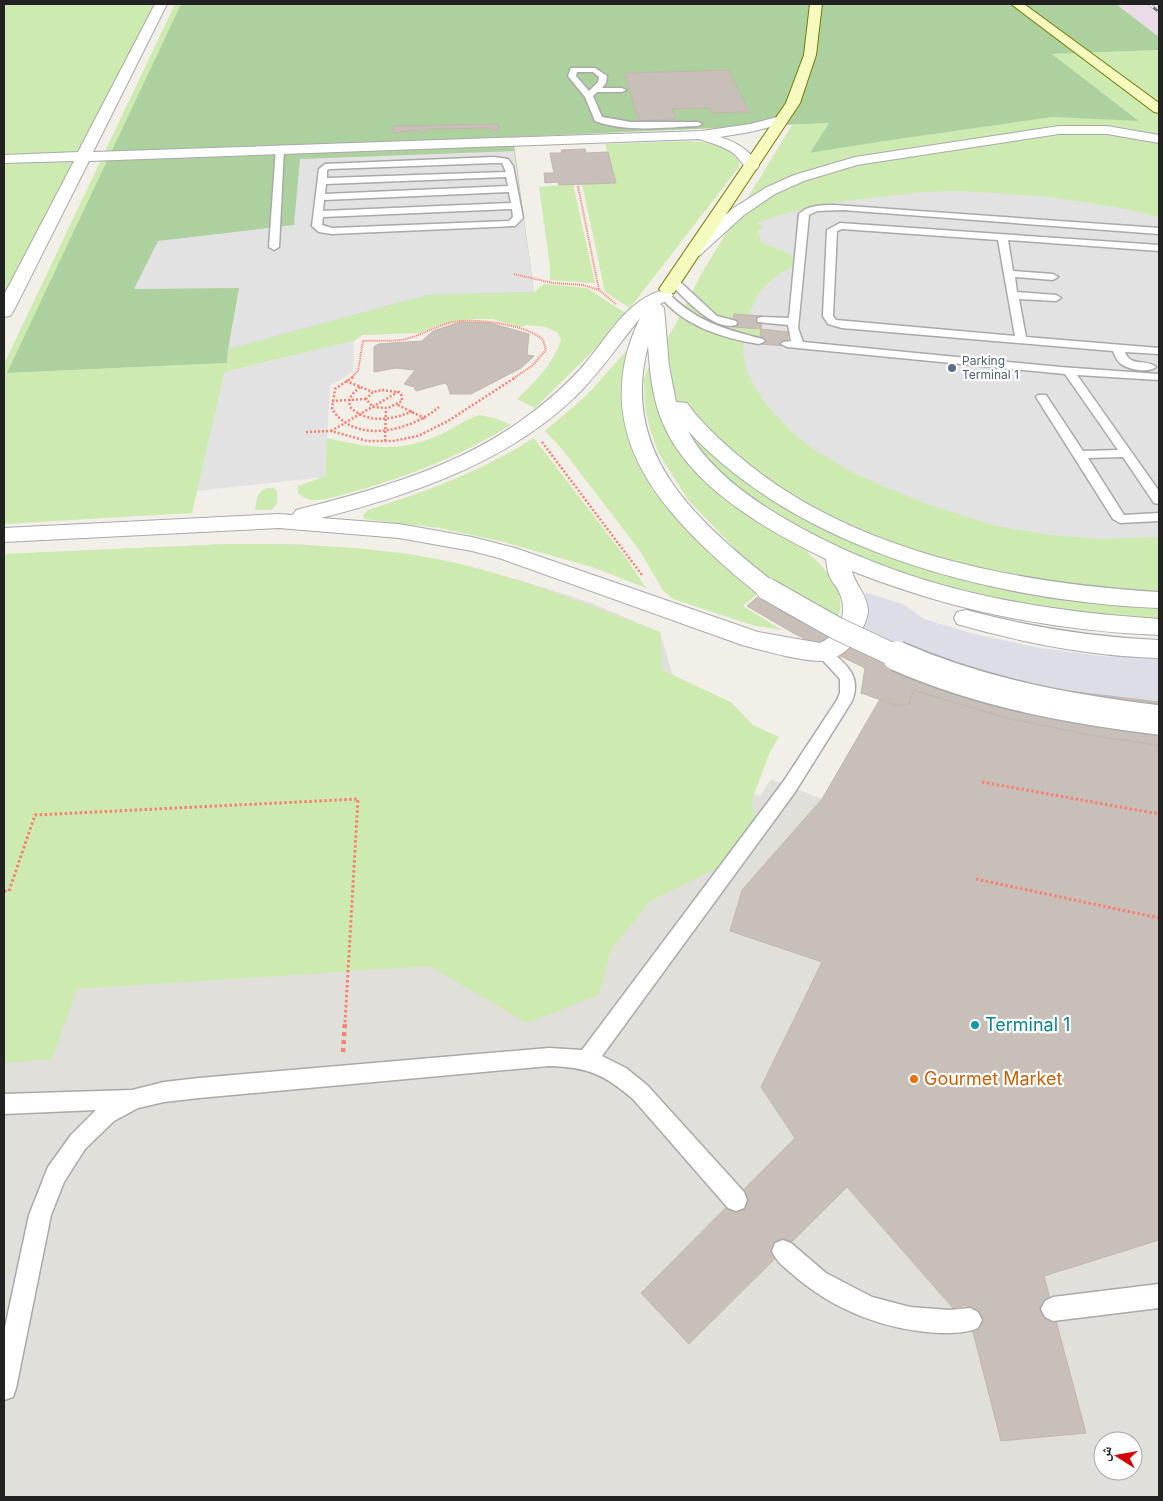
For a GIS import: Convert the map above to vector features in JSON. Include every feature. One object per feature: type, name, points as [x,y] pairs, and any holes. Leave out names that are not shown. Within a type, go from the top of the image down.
[{"type":"main road","points":[[793,103],[789,93],[802,36],[804,4]]},
{"type":"main road","points":[[659,297],[693,252],[793,103],[810,55],[816,4]]},
{"type":"main road","points":[[1018,4],[1159,109]]},
{"type":"street","points":[[4,312],[161,4]]},
{"type":"street","points":[[4,159],[427,144],[697,125],[750,128],[781,120]]},
{"type":"street","points":[[697,125],[740,150],[748,158],[752,166]]},
{"type":"street","points":[[693,252],[738,212],[770,191],[799,178],[855,161],[1059,130],[1107,130],[1159,139]]},
{"type":"street","points":[[659,297],[663,392],[673,423],[681,438],[706,470],[741,500],[839,567],[1011,630],[1092,644],[1159,649]]},
{"type":"street","points":[[279,521],[330,510],[422,480],[463,462],[525,427],[559,402],[581,381],[659,297]]},
{"type":"street","points":[[659,297],[644,331],[632,374],[630,396],[632,418],[638,441],[648,465],[683,514],[708,540],[767,589],[806,613],[849,636],[931,670],[1001,692],[1057,706],[1159,720]]},
{"type":"street","points":[[662,378],[690,421],[739,469],[786,501],[844,531],[903,553],[994,578],[1086,594],[1159,600]]},
{"type":"street","points":[[4,535],[279,521],[399,532],[472,544],[542,564],[751,639],[774,645],[823,652],[836,646],[847,635],[856,611],[851,591],[839,567]]},
{"type":"street","points":[[839,567],[998,607],[1087,622],[1159,627]]},
{"type":"lane","points":[[622,90],[592,93],[598,119],[605,123],[697,125]]},
{"type":"lane","points":[[406,144],[406,162]]},
{"type":"lane","points":[[427,144],[427,162]]},
{"type":"lane","points":[[274,247],[280,148]]},
{"type":"lane","points":[[500,160],[508,163],[518,220],[503,226],[326,231],[317,226],[324,168],[332,165],[406,162],[500,160]]},
{"type":"lane","points":[[322,181],[511,174]]},
{"type":"lane","points":[[320,197],[514,189]]},
{"type":"lane","points":[[318,214],[516,206]]},
{"type":"lane","points":[[792,336],[804,214],[810,210],[828,208],[866,209],[1159,231]]},
{"type":"lane","points":[[1159,248],[836,226],[832,230],[828,316],[832,322],[842,325],[969,344],[1021,340],[1159,351]]},
{"type":"lane","points":[[1002,237],[1021,340]]},
{"type":"lane","points":[[1009,274],[1053,278]]},
{"type":"lane","points":[[1012,295],[1056,298]]},
{"type":"lane","points":[[659,297],[686,315],[738,337],[761,330],[792,336],[825,348],[1068,371],[1159,377]]},
{"type":"lane","points":[[659,297],[705,313],[717,320],[733,321]]},
{"type":"lane","points":[[825,348],[844,342],[957,351],[969,344]]},
{"type":"lane","points":[[1118,348],[1120,357],[1126,363],[1159,368]]},
{"type":"lane","points":[[1068,371],[1159,500]]},
{"type":"lane","points":[[1042,397],[1120,519],[1159,517]]},
{"type":"lane","points":[[1078,455],[1125,453]]},
{"type":"lane","points":[[588,1059],[789,788],[844,701],[848,693],[849,684],[846,675],[823,652]]},
{"type":"lane","points":[[4,1104],[134,1099],[164,1092],[342,1076],[549,1058],[588,1059],[613,1070],[640,1092],[736,1200]]},
{"type":"lane","points":[[4,1388],[40,1215],[56,1175],[78,1142],[107,1114],[134,1099]]},
{"type":"lane","points":[[783,1251],[817,1280],[856,1303],[898,1317],[942,1323],[970,1320]]},
{"type":"lane","points":[[1053,1309],[1159,1296]]},
{"type":"path","points":[[578,186],[599,290],[618,306],[659,297]]},
{"type":"path","points":[[514,274],[552,283],[583,285],[599,290]]},
{"type":"path","points":[[306,432],[331,431],[367,441],[385,441],[418,436],[435,429],[532,366],[546,350],[546,344],[541,338],[532,333],[481,322],[454,322],[409,338],[362,341],[356,375],[338,387],[333,393],[332,401],[332,410],[337,418],[356,428],[370,431],[386,431],[407,427],[426,419],[439,407]]},
{"type":"path","points":[[346,381],[373,392]]},
{"type":"path","points":[[360,387],[350,395],[349,400],[350,406],[359,415],[386,419],[396,418],[413,411]]},
{"type":"path","points":[[332,401],[366,399],[373,392],[382,390],[399,392]]},
{"type":"path","points":[[331,431],[399,392]]},
{"type":"path","points":[[366,399],[372,407],[386,409],[398,405],[402,401],[402,396],[399,392]]},
{"type":"path","points":[[398,405],[426,419]]},
{"type":"path","points":[[385,441],[386,409]]},
{"type":"path","points":[[525,427],[539,438],[648,583],[652,603]]},
{"type":"path","points":[[982,782],[1159,814]]},
{"type":"path","points":[[4,891],[8,891],[34,816],[358,799],[342,1076]]},
{"type":"path","points":[[976,879],[1159,918]]},
{"type":"shaded area","points":[[1116,4],[1159,4],[1159,37],[1149,29]]},
{"type":"shaded area","points":[[514,151],[534,292],[427,295],[228,349],[239,288],[134,289],[158,241],[294,225],[300,159]]},
{"type":"shaded area","name":"Parking Terminal 1","points":[[961,191],[1051,197],[1126,209],[1159,217],[1159,537],[1100,539],[1051,535],[996,526],[933,506],[885,487],[850,471],[810,447],[788,428],[765,403],[747,373],[743,353],[744,342],[787,346],[788,332],[761,329],[763,316],[748,315],[761,290],[779,274],[795,265],[796,257],[761,242],[758,231],[764,227],[757,223],[787,213],[844,201],[923,192]]},
{"type":"shaded area","points":[[354,341],[353,372],[330,386],[325,477],[197,491],[225,372]]},
{"type":"shaded area","points":[[227,544],[301,544],[431,558],[523,581],[591,603],[660,632],[685,717],[728,785],[760,796],[771,779],[822,799],[880,699],[1159,745],[1159,1497],[4,1497],[4,554]]},
{"type":"shaded area","points":[[867,593],[903,604],[924,619],[974,634],[1040,648],[1110,657],[1126,651],[1159,651],[1159,702],[1051,689],[982,675],[891,645],[860,629],[856,596]]},
{"type":"green space","points":[[4,4],[157,4],[4,311]]},
{"type":"green space","points":[[175,4],[181,4],[8,373],[227,363],[228,349],[427,295],[534,292],[544,284],[587,288],[625,313],[601,343],[535,408],[517,399],[537,379],[558,349],[561,340],[558,333],[546,327],[527,325],[519,327],[492,319],[454,321],[419,333],[363,335],[354,341],[225,372],[192,513],[4,524],[4,364]]},
{"type":"green space","points":[[181,4],[1116,4],[1159,37],[1159,50],[1052,54],[1139,121],[1053,117],[810,153],[829,123],[513,137],[534,292],[427,295],[228,349],[227,363],[7,373]]},
{"type":"green space","points":[[1159,50],[1159,623],[1090,617],[957,590],[887,567],[823,541],[807,552],[828,573],[838,589],[840,607],[838,617],[772,583],[751,565],[688,500],[659,454],[650,429],[645,406],[644,379],[648,368],[673,329],[703,271],[792,125],[829,123],[811,153],[1053,117],[1138,120],[1052,54]]},
{"type":"green space","points":[[691,141],[710,143],[729,150],[739,158],[739,167],[630,308],[605,292],[582,184],[612,169],[605,144]]},
{"type":"green space","points":[[573,184],[595,283],[550,280],[550,267],[539,187]]},
{"type":"green space","points":[[628,349],[622,398],[627,430],[637,459],[651,485],[691,530],[761,591],[743,606],[782,630],[755,626],[673,599],[662,589],[640,551],[562,449],[545,431],[586,396]]},
{"type":"green space","points":[[480,415],[511,425],[474,446],[436,464],[376,485],[320,500],[308,499],[298,493],[298,486],[325,476],[327,438],[368,446],[394,447],[421,442],[435,437],[468,419]]},
{"type":"green space","points":[[534,438],[629,562],[646,588],[592,567],[504,542],[439,528],[364,519],[363,515],[368,510],[453,480],[493,461]]},
{"type":"green space","points":[[274,488],[277,491],[277,504],[271,510],[257,510],[255,508],[259,495],[262,490]]},
{"type":"green space","points":[[227,544],[329,546],[432,558],[461,564],[519,581],[576,600],[660,632],[662,670],[731,702],[753,725],[779,737],[770,752],[751,802],[756,819],[726,864],[650,901],[611,950],[599,995],[527,1023],[429,966],[77,989],[52,1059],[4,1063],[4,554]]},
{"type":"building","points":[[729,70],[749,112],[713,113],[710,108],[672,109],[676,119],[639,121],[624,73]]},
{"type":"building","points":[[498,124],[499,130],[491,130],[491,128],[426,129],[425,132],[418,132],[418,130],[392,133],[393,126]]},
{"type":"building","points":[[585,149],[586,153],[608,152],[616,183],[559,185],[558,182],[545,183],[544,173],[554,173],[550,153],[562,153],[561,150]]},
{"type":"building","points":[[734,314],[763,316],[761,329],[732,327]]},
{"type":"building","points":[[460,322],[490,323],[529,334],[527,355],[534,356],[521,368],[471,394],[450,394],[445,383],[416,391],[414,387],[404,384],[415,370],[396,368],[374,372],[374,347],[378,344],[422,341],[433,331]]},
{"type":"building","points":[[761,329],[788,332],[787,346],[759,344]]},
{"type":"building","points":[[767,589],[891,645],[982,675],[1051,689],[1159,702],[1159,745],[1107,738],[1010,719],[913,690],[909,704],[895,705],[861,693],[865,668],[795,634],[747,606]]},
{"type":"building","name":"Terminal 1","points":[[913,690],[1010,719],[1107,738],[1159,745],[1159,1240],[1044,1276],[1086,1433],[1001,1441],[966,1305],[953,1308],[847,1187],[689,1344],[641,1293],[795,1138],[761,1087],[822,962],[730,931],[742,890],[822,799],[880,699],[895,705],[909,704]]},
{"type":"railway","points":[[1149,4],[1159,12]]},
{"type":"place","name":"Parking Terminal 1","points":[[952,368]]},
{"type":"place","name":"Terminal 1","points":[[975,1025]]},
{"type":"place","name":"Gourmet Market","points":[[914,1079]]}]
